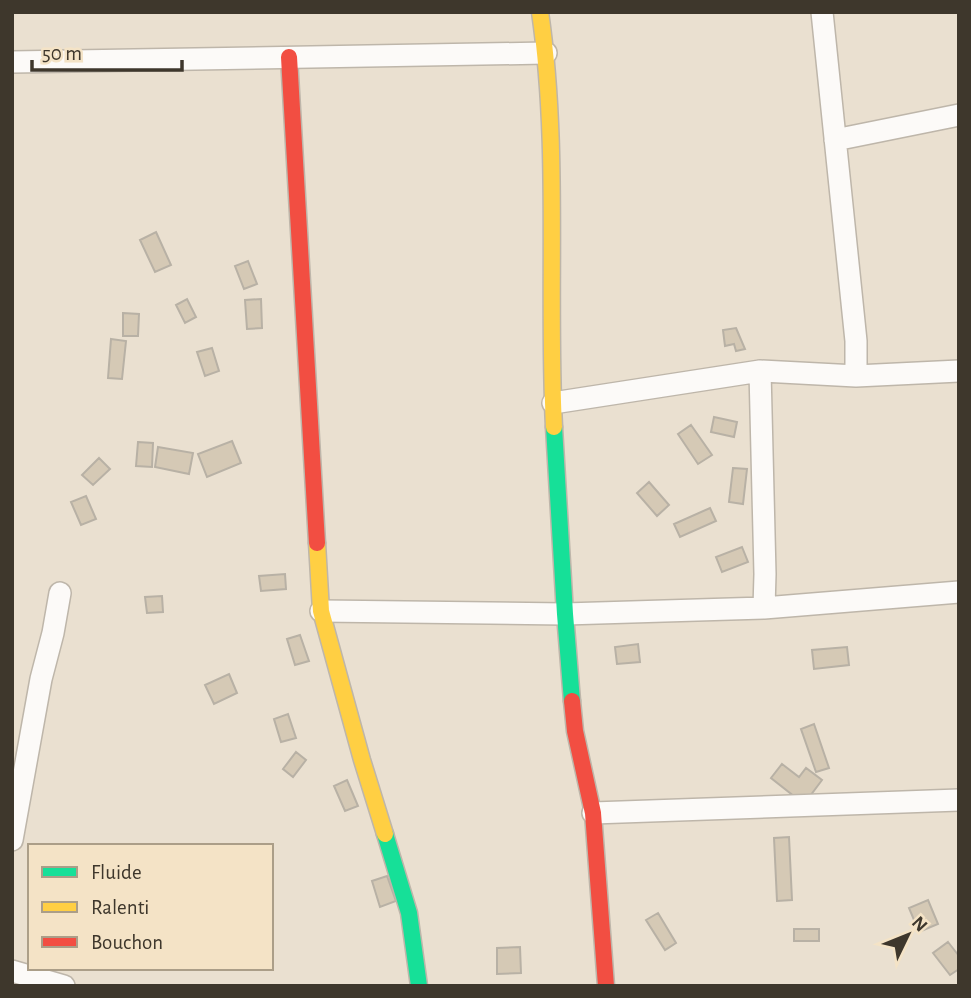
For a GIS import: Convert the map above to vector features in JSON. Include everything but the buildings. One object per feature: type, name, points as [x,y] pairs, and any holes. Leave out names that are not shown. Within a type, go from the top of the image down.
[{"type":"street","points":[[540,12],[546,53],[551,165],[553,403],[565,614],[575,731],[593,813],[606,986]]},
{"type":"street","points":[[822,12],[856,341],[856,376]]},
{"type":"street","points":[[12,62],[546,53]]},
{"type":"street","points":[[289,57],[321,611],[362,760],[409,913],[419,986]]},
{"type":"street","points":[[835,140],[959,115]]},
{"type":"street","points":[[553,403],[760,371],[856,376],[959,371]]},
{"type":"street","points":[[760,371],[764,608]]},
{"type":"street","points":[[12,840],[41,679],[60,593]]},
{"type":"street","points":[[321,611],[565,614],[764,608],[959,593]]},
{"type":"street","points":[[593,813],[959,800]]},
{"type":"street","points":[[12,971],[64,986]]},
{"type":"traffic: fast","points":[[554,427],[572,701]]},
{"type":"traffic: fast","points":[[385,834],[409,913],[419,986]]},
{"type":"traffic: slow","points":[[540,12],[550,115],[554,427]]},
{"type":"traffic: slow","points":[[317,543],[321,611],[385,834]]},
{"type":"traffic: jam","points":[[289,57],[317,543]]},
{"type":"traffic: jam","points":[[572,701],[575,731],[593,813],[606,986]]}]
